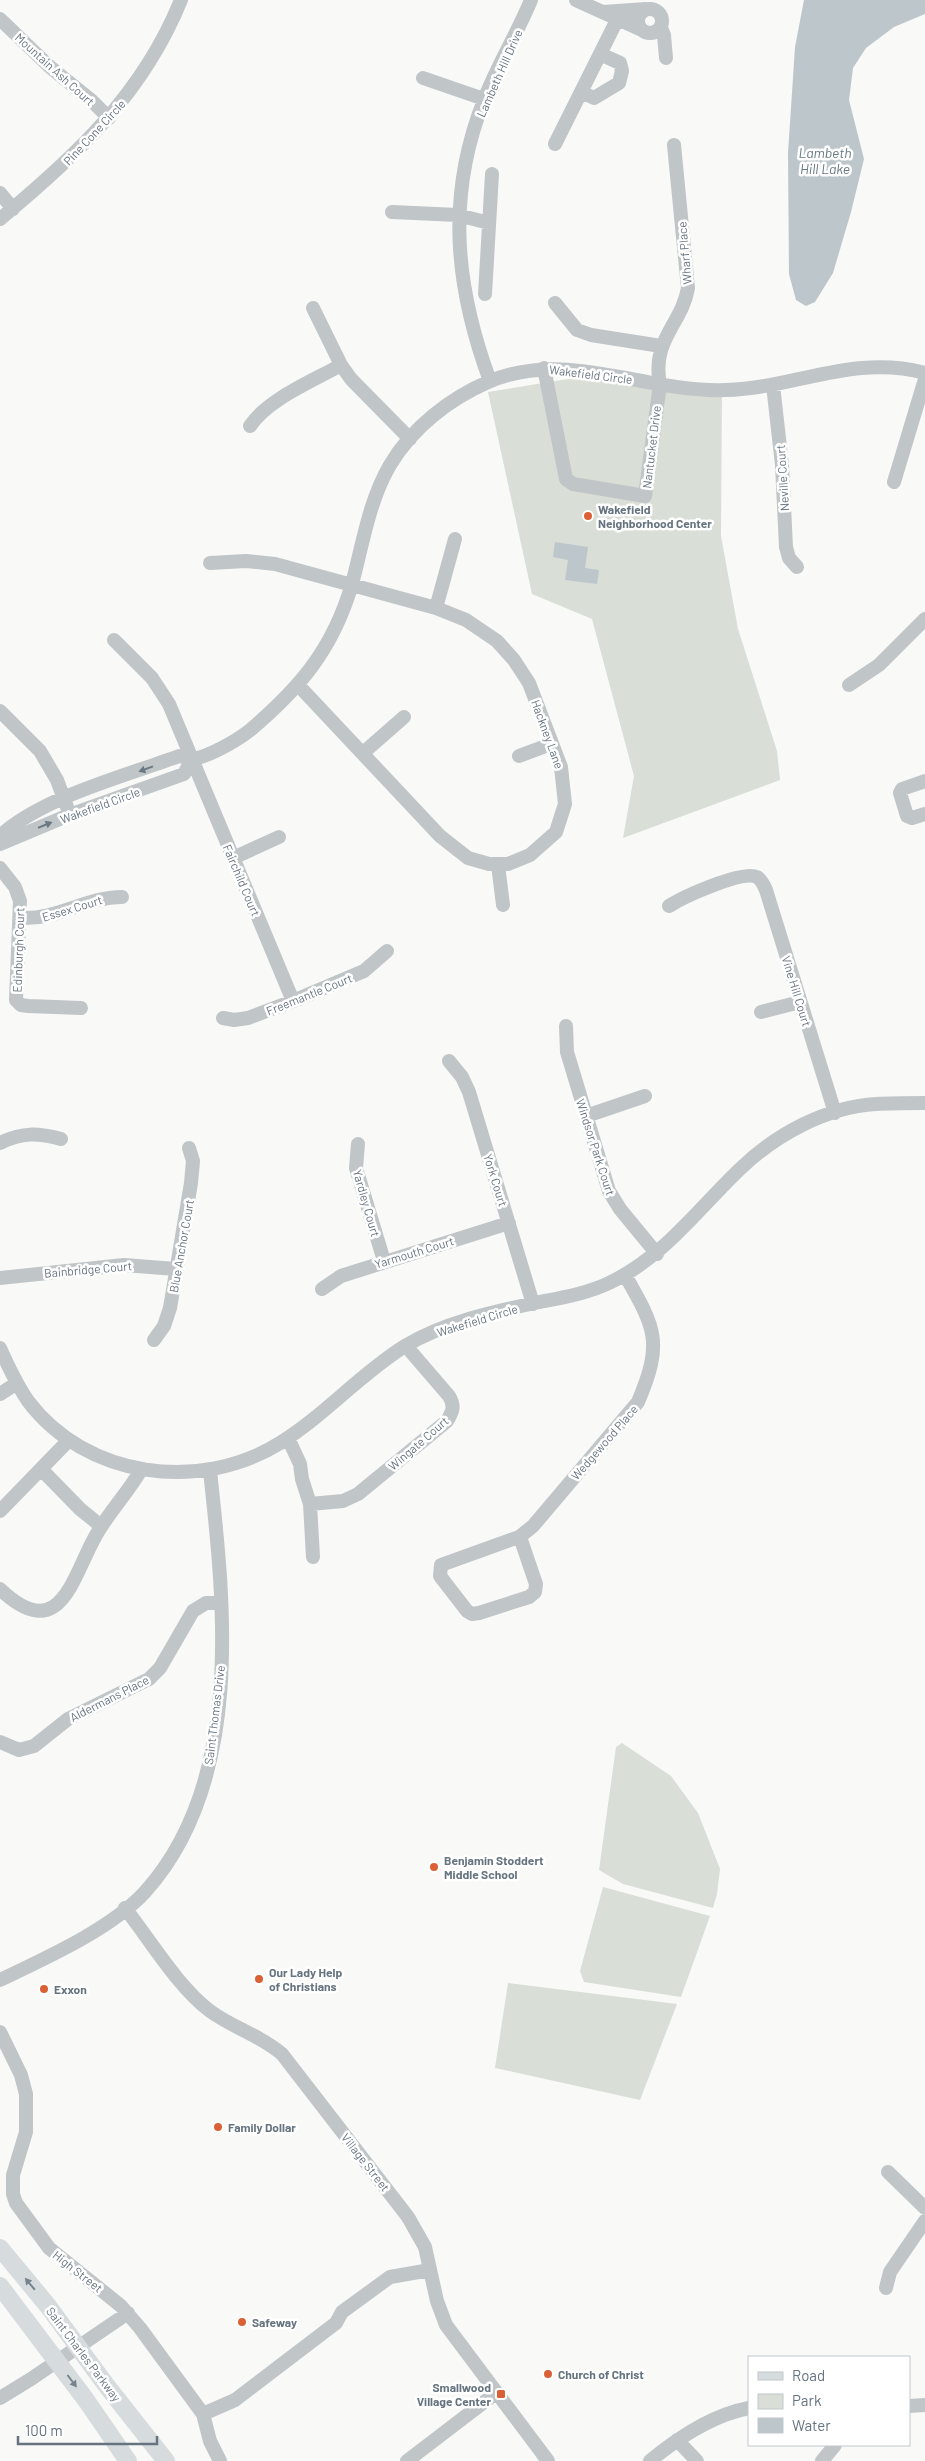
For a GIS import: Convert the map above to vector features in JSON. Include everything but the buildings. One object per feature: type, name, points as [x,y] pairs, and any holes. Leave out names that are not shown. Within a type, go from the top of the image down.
[{"type":"main road","name":"Saint Charles Parkway","points":[[0,2248],[48,2306],[166,2461]]},
{"type":"main road","name":"Saint Charles Parkway","points":[[0,2286],[57,2361],[128,2461]]},
{"type":"street","name":"Pine Cone Circle","points":[[0,219],[56,172],[109,118],[144,70],[181,0]]},
{"type":"street","name":"Lambeth Hill Drive","points":[[490,381],[478,346],[466,300],[460,260],[458,215],[467,155],[484,99],[530,0]]},
{"type":"street","points":[[576,0],[605,6],[654,9],[660,13],[663,20],[661,28],[664,35],[666,58]]},
{"type":"street","points":[[605,6],[617,20],[651,34],[661,28]]},
{"type":"street","points":[[640,29],[638,18],[646,9]]},
{"type":"street","name":"Mountain Ash Court","points":[[0,19],[50,67],[92,101],[109,118]]},
{"type":"street","points":[[555,144],[617,20]]},
{"type":"street","points":[[581,92],[594,98],[619,83],[621,78],[620,63],[600,54]]},
{"type":"street","points":[[423,78],[484,99]]},
{"type":"street","name":"Wharf Place","points":[[660,384],[657,371],[661,346],[685,300],[688,288],[674,145]]},
{"type":"street","points":[[485,294],[492,174]]},
{"type":"street","points":[[0,193],[13,209]]},
{"type":"street","points":[[392,212],[458,215],[489,223]]},
{"type":"street","points":[[555,303],[577,330],[591,335],[661,346]]},
{"type":"street","points":[[313,308],[341,365],[360,390],[410,439]]},
{"type":"street","points":[[250,426],[261,413],[276,402],[341,365]]},
{"type":"street","name":"Wakefield Circle","points":[[0,836],[16,823],[64,798],[179,756],[192,759],[237,741],[299,686],[327,646],[351,586],[380,485],[392,463],[410,439],[451,402],[490,381],[544,368],[579,370],[686,389],[722,390],[773,385],[864,366],[905,368],[925,373]]},
{"type":"street","name":"Nantucket Drive","points":[[544,368],[566,479],[573,484],[645,496],[660,384]]},
{"type":"street","points":[[894,482],[925,380]]},
{"type":"street","name":"Neville Court","points":[[773,385],[782,465],[786,547],[789,558],[797,567]]},
{"type":"street","points":[[436,608],[455,539]]},
{"type":"street","name":"Hackney Lane","points":[[210,563],[246,561],[275,564],[436,608],[480,629],[506,649],[529,683],[561,767],[565,804],[559,825],[549,840],[530,855],[508,864],[498,865],[468,858],[449,845],[299,686]]},
{"type":"street","points":[[849,685],[876,668],[925,619]]},
{"type":"street","name":"Fairchild Court","points":[[114,640],[161,690],[192,759],[293,1001]]},
{"type":"street","points":[[0,712],[40,751],[57,780],[69,815]]},
{"type":"street","points":[[363,753],[404,717]]},
{"type":"street","points":[[519,756],[551,744]]},
{"type":"street","name":"Wakefield Circle","points":[[0,844],[69,815],[184,774],[192,759]]},
{"type":"street","points":[[925,781],[902,790],[900,794],[907,816],[912,818],[925,814]]},
{"type":"street","points":[[233,858],[280,837]]},
{"type":"street","points":[[498,865],[502,905]]},
{"type":"street","name":"Edinburgh Court","points":[[0,868],[15,887],[20,901],[21,918],[15,995],[18,1003],[28,1006],[81,1008]]},
{"type":"street","name":"Vine Hill Court","points":[[669,906],[688,894],[751,876],[760,879],[766,890],[835,1113]]},
{"type":"street","name":"Essex Court","points":[[21,918],[45,917],[100,898],[122,897]]},
{"type":"street","name":"Freemantle Court","points":[[223,1018],[234,1020],[248,1018],[364,972],[387,951]]},
{"type":"street","points":[[761,1012],[800,1002]]},
{"type":"street","name":"Windsor Park Court","points":[[566,1026],[567,1052],[603,1175],[615,1202],[657,1254]]},
{"type":"street","name":"York Court","points":[[449,1061],[462,1077],[468,1092],[533,1304]]},
{"type":"street","points":[[586,1116],[645,1096]]},
{"type":"street","name":"Wakefield Circle","points":[[0,1348],[17,1383],[30,1402],[70,1440],[102,1458],[141,1470],[168,1472],[210,1471],[239,1462],[284,1441],[406,1346],[458,1323],[587,1291],[625,1275],[657,1254],[740,1169],[763,1149],[798,1128],[835,1113],[876,1104],[925,1103]]},
{"type":"street","points":[[0,1143],[14,1136],[32,1133],[61,1139]]},
{"type":"street","name":"Yardley Court","points":[[358,1144],[355,1159],[357,1174],[384,1261]]},
{"type":"street","name":"Blue Anchor Court","points":[[154,1340],[168,1319],[193,1170],[189,1148]]},
{"type":"street","name":"Yarmouth Court","points":[[322,1289],[341,1276],[509,1223]]},
{"type":"street","name":"Bainbridge Court","points":[[0,1278],[124,1265],[176,1269]]},
{"type":"street","name":"Wedgewood Place","points":[[518,1538],[536,1584],[535,1592],[529,1597],[479,1613],[472,1614],[467,1611],[440,1576],[441,1565],[518,1538],[533,1526],[638,1402],[652,1366],[653,1330],[643,1305],[625,1275]]},
{"type":"street","name":"Wingate Court","points":[[310,1504],[343,1501],[358,1494],[452,1414],[453,1403],[449,1396],[406,1346]]},
{"type":"street","points":[[0,1394],[17,1383]]},
{"type":"street","points":[[0,1511],[70,1440]]},
{"type":"street","points":[[284,1441],[293,1469],[302,1479],[310,1504],[313,1557]]},
{"type":"street","points":[[41,1469],[101,1526]]},
{"type":"street","points":[[0,1589],[18,1603],[33,1610],[41,1610],[55,1605],[72,1587],[101,1526],[128,1492],[141,1470]]},
{"type":"street","name":"Saint Thomas Drive","points":[[0,1980],[95,1931],[125,1908],[144,1893],[172,1857],[185,1836],[200,1798],[212,1754],[221,1653],[222,1603],[210,1471]]},
{"type":"street","name":"Aldermans Place","points":[[0,1742],[19,1750],[34,1746],[68,1719],[149,1679],[160,1668],[192,1611],[206,1603],[222,1603]]},
{"type":"street","name":"Village Street","points":[[125,1908],[182,1984],[200,2003],[224,2020],[263,2040],[282,2054],[408,2217],[425,2246],[437,2301],[446,2325],[548,2461]]},
{"type":"street","name":"High Street","points":[[0,2032],[21,2075],[26,2094],[27,2124],[13,2175],[14,2200],[49,2248],[91,2280],[128,2313],[203,2414],[210,2441],[220,2461]]},
{"type":"street","points":[[888,2172],[925,2208]]},
{"type":"street","points":[[886,2288],[890,2272],[925,2221]]},
{"type":"street","points":[[203,2414],[235,2400],[336,2323],[342,2312],[390,2277],[430,2270]]},
{"type":"street","points":[[0,2398],[79,2348],[128,2313]]},
{"type":"street","points":[[407,2461],[496,2393]]},
{"type":"street","points":[[910,2406],[925,2405]]},
{"type":"street","points":[[650,2461],[677,2440],[708,2422],[748,2408]]},
{"type":"street","points":[[677,2440],[697,2461]]},
{"type":"street","points":[[822,2461],[834,2446]]},
{"type":"green space","points":[[617,371],[722,390],[721,536],[738,629],[777,751],[780,780],[623,838],[634,776],[592,619],[532,594],[488,392]]},
{"type":"green space","points":[[622,1743],[671,1776],[698,1813],[720,1869],[713,1908],[623,1884],[599,1870],[616,1747]]},
{"type":"green space","points":[[603,1887],[710,1916],[681,1997],[584,1982],[580,1971]]},
{"type":"green space","points":[[508,1983],[677,2004],[640,2100],[495,2068]]},
{"type":"water","name":"Lambeth Hill Lake","points":[[804,0],[925,0],[925,14],[894,27],[866,48],[853,68],[849,100],[864,159],[833,273],[815,302],[806,306],[796,300],[789,274],[788,153],[795,47]]},
{"type":"water","points":[[555,542],[588,547],[585,568],[599,570],[597,584],[565,580],[568,560],[553,557]]},
{"type":"place","name":"Wakefield Neighborhood Center","points":[[588,516]]},
{"type":"place","name":"Benjamin Stoddert Middle School","points":[[434,1867]]},
{"type":"place","name":"Our Lady Help of Christians","points":[[259,1979]]},
{"type":"place","name":"Exxon","points":[[44,1989]]},
{"type":"place","name":"Family Dollar","points":[[218,2127]]},
{"type":"place","name":"Safeway","points":[[242,2322]]},
{"type":"place","name":"Church of Christ","points":[[548,2374]]},
{"type":"place","name":"Smallwood Village Center","points":[[501,2394]]}]
